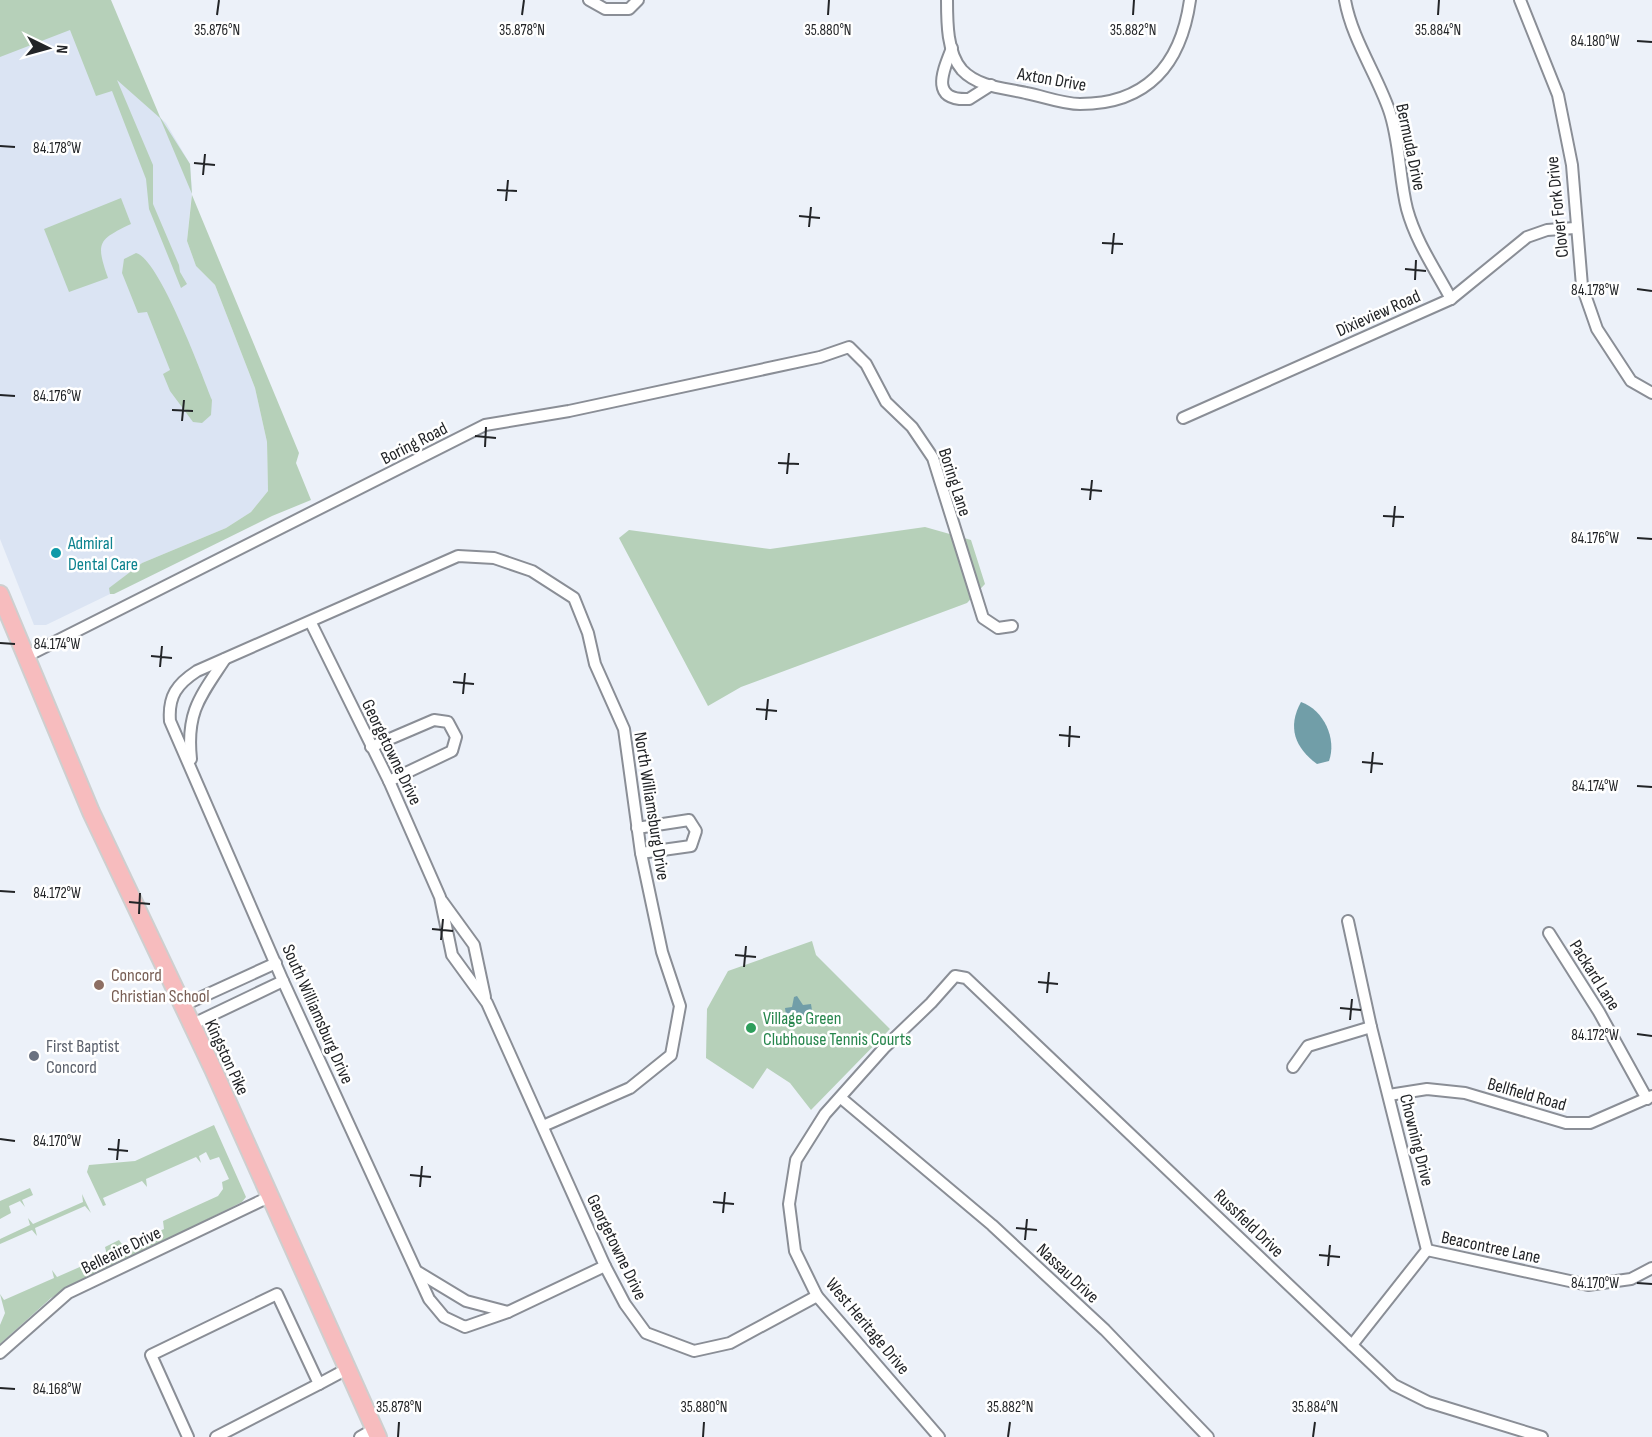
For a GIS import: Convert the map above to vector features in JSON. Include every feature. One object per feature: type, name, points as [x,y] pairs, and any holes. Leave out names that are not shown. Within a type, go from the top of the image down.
[{"type":"main road","name":"Kingston Pike","points":[[0,594],[91,812],[191,1024],[347,1369],[371,1434]]},
{"type":"street","points":[[590,0],[605,9],[629,9],[638,0]]},
{"type":"street","name":"Axton Drive","points":[[947,0],[952,48],[961,69],[976,82],[1078,104],[1113,101],[1148,85],[1173,59],[1186,30],[1190,0]]},
{"type":"street","name":"Bermuda Drive","points":[[1345,0],[1360,44],[1372,67],[1390,113],[1407,207],[1415,235],[1451,299]]},
{"type":"street","name":"Clover Fork Drive","points":[[1520,0],[1558,95],[1572,165],[1575,228],[1582,286],[1597,329],[1631,381],[1652,393]]},
{"type":"street","points":[[952,48],[940,78],[942,88],[949,96],[969,99],[991,85]]},
{"type":"street","name":"Dixieview Road","points":[[1183,418],[1451,299],[1527,237],[1547,230],[1575,228]]},
{"type":"street","name":"Boring Lane","points":[[849,347],[866,364],[886,402],[912,427],[933,458],[983,618],[998,628],[1012,626]]},
{"type":"street","name":"Boring Road","points":[[25,657],[485,425],[569,411],[797,362],[849,347]]},
{"type":"street","name":"North Williamsburg Drive","points":[[311,623],[458,556],[494,558],[532,571],[574,598],[588,633],[595,664],[624,729],[641,854],[662,952],[680,1006],[671,1055],[630,1088],[543,1126]]},
{"type":"street","name":"South Williamsburg Drive","points":[[311,623],[225,658],[181,682],[171,700],[171,721],[283,981],[429,1299],[444,1317],[465,1327],[508,1312],[605,1266]]},
{"type":"street","name":"Georgetowne Drive","points":[[311,623],[389,781],[440,897],[474,945],[487,1003]]},
{"type":"street","name":"South Williamsburg Drive","points":[[192,769],[188,734],[193,712],[196,702],[225,658]]},
{"type":"street","points":[[371,747],[434,720],[448,722],[456,737],[452,751],[389,781]]},
{"type":"street","points":[[637,828],[689,820],[696,831],[691,846],[641,854]]},
{"type":"street","name":"Georgetowne Drive","points":[[440,897],[452,955],[487,1003],[605,1266],[625,1304],[646,1333],[694,1351],[730,1343],[817,1296]]},
{"type":"street","name":"Chowning Drive","points":[[1348,921],[1371,1027],[1427,1250]]},
{"type":"street","name":"Packard Lane","points":[[1549,933],[1649,1097]]},
{"type":"street","points":[[182,1006],[276,963]]},
{"type":"street","name":"West Heritage Drive","points":[[939,1437],[817,1296],[795,1251],[789,1204],[796,1160],[825,1114],[884,1048],[931,1003],[955,976],[966,978]]},
{"type":"street","name":"Russfield Drive","points":[[966,978],[1394,1385],[1498,1431],[1542,1437]]},
{"type":"street","points":[[191,1024],[283,981]]},
{"type":"street","points":[[1293,1067],[1308,1046],[1371,1027]]},
{"type":"street","name":"Bellfield Road","points":[[1389,1095],[1427,1089],[1465,1093],[1566,1123],[1590,1123],[1649,1097]]},
{"type":"street","name":"Nassau Drive","points":[[841,1098],[992,1225],[1105,1330],[1208,1437]]},
{"type":"street","name":"Belleaire Drive","points":[[0,1353],[68,1293],[269,1197]]},
{"type":"street","points":[[1353,1346],[1427,1250]]},
{"type":"street","name":"Beacontree Lane","points":[[1427,1250],[1588,1285],[1631,1279],[1652,1269]]},
{"type":"street","points":[[418,1272],[466,1302],[508,1312]]},
{"type":"street","points":[[188,1437],[152,1355],[277,1294],[319,1384]]},
{"type":"street","points":[[216,1437],[347,1369]]},
{"type":"shaded area","points":[[66,13],[127,88],[166,123],[190,164],[192,191],[187,241],[196,266],[215,285],[255,388],[267,442],[268,491],[251,512],[226,528],[142,563],[110,588],[110,594],[46,625],[34,625],[0,539],[0,23]]},
{"type":"green space","points":[[0,0],[111,0],[160,117],[190,164],[192,194],[160,118],[117,80],[153,165],[153,204],[187,284],[181,288],[149,209],[146,179],[112,91],[96,96],[70,30],[0,57]]},
{"type":"green space","points":[[192,194],[299,453],[296,463],[311,500],[272,516],[110,594],[109,588],[142,563],[226,528],[251,512],[268,491],[267,442],[255,388],[215,285],[196,266],[187,241]]},
{"type":"green space","points":[[121,198],[131,224],[111,234],[102,244],[102,257],[108,278],[69,292],[44,229]]},
{"type":"green space","points":[[136,253],[145,260],[168,295],[212,400],[211,415],[202,423],[193,422],[170,391],[163,374],[170,370],[147,312],[138,313],[122,273],[124,259]]},
{"type":"green space","points":[[925,527],[971,540],[985,584],[967,603],[741,687],[708,706],[619,538],[629,530],[770,549]]},
{"type":"green space","points":[[812,941],[816,955],[890,1029],[811,1110],[790,1083],[767,1068],[753,1089],[706,1058],[707,1009],[728,971]]},
{"type":"green space","points":[[214,1125],[246,1197],[242,1202],[51,1298],[0,1344],[0,1325],[5,1313],[0,1294],[4,1300],[54,1278],[52,1270],[57,1277],[107,1255],[105,1247],[119,1240],[124,1247],[164,1229],[163,1221],[218,1196],[223,1189],[222,1182],[229,1179],[219,1157],[210,1160],[206,1152],[199,1156],[201,1163],[196,1157],[146,1179],[147,1187],[142,1181],[103,1198],[106,1205],[103,1206],[87,1172],[89,1165],[135,1161]]},
{"type":"green space","points":[[30,1188],[33,1195],[22,1200],[25,1207],[20,1201],[9,1206],[11,1213],[0,1219],[0,1201]]},
{"type":"green space","points":[[82,1194],[91,1213],[85,1206],[35,1228],[37,1236],[32,1230],[0,1244],[0,1239],[30,1225],[28,1218],[33,1224],[83,1202]]},
{"type":"water","points":[[1301,702],[1316,712],[1327,726],[1331,744],[1329,761],[1317,764],[1309,758],[1299,744],[1294,720]]},
{"type":"water","points":[[797,996],[803,1005],[811,1004],[813,1017],[787,1021],[785,1008],[792,1007],[794,997]]},
{"type":"place","name":"Admiral Dental Care","points":[[56,553]]},
{"type":"place","name":"Concord Christian School","points":[[99,985]]},
{"type":"place","name":"Village Green Clubhouse Tennis Courts","points":[[751,1028]]},
{"type":"place","name":"First Baptist Concord","points":[[34,1056]]}]
